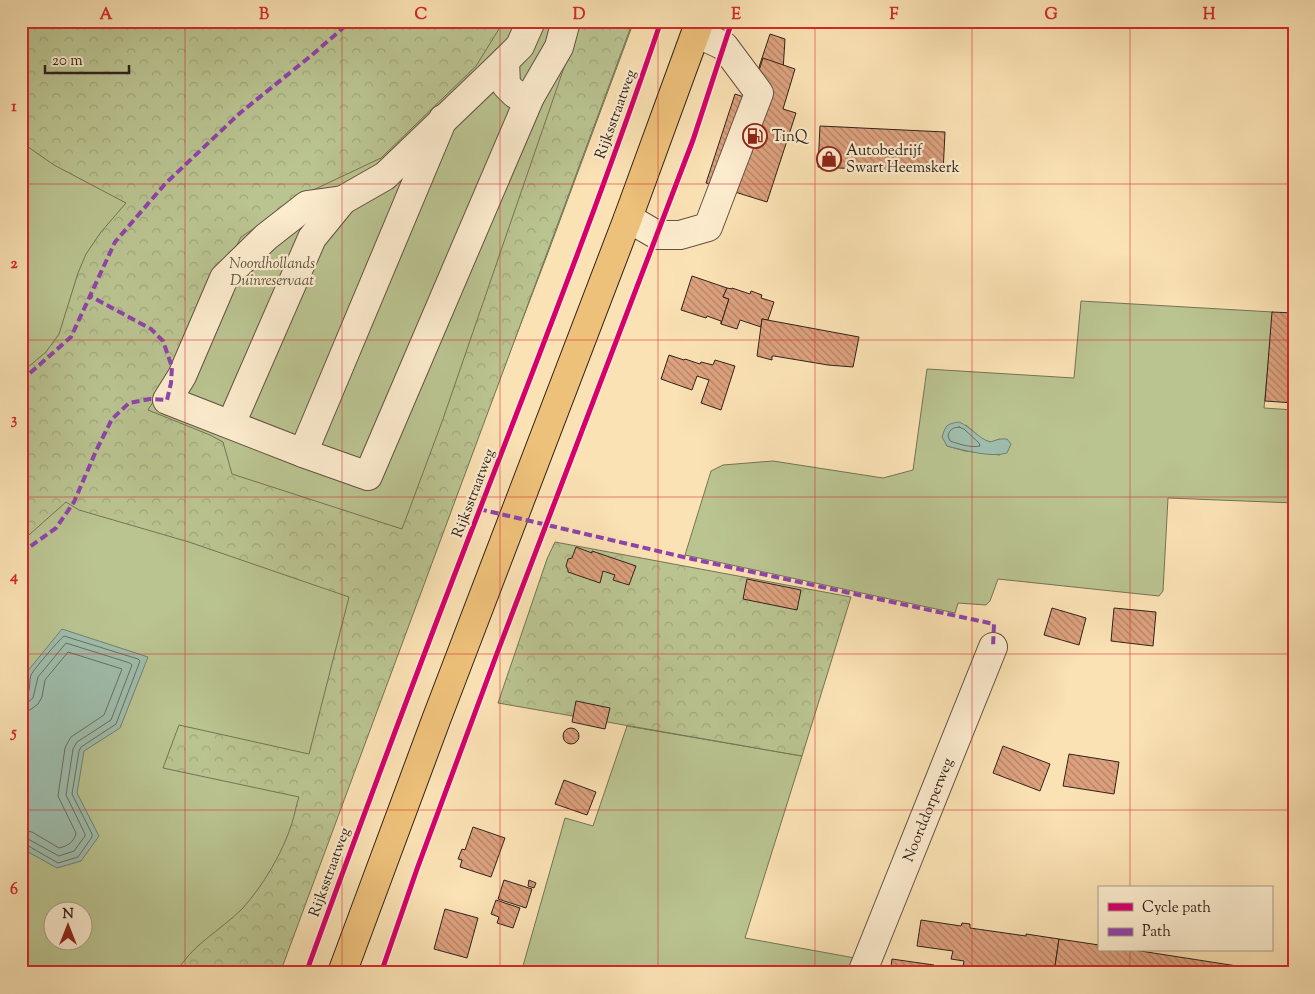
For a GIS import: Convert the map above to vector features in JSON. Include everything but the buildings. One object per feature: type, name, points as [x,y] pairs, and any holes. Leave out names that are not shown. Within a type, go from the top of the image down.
[{"type":"main road","points":[[342,973],[436,720],[628,218],[698,27]]},
{"type":"street","points":[[231,424],[312,238],[343,200],[384,176],[505,61],[520,46],[531,21]]},
{"type":"street","points":[[343,200],[307,205],[266,237],[224,278],[182,376],[167,400],[368,476],[530,97],[559,47],[566,21]]},
{"type":"street","points":[[628,218],[657,235],[680,235],[708,227],[759,93],[724,46],[698,27]]},
{"type":"street","points":[[505,61],[506,85],[515,94],[530,97]]},
{"type":"street","points":[[304,453],[443,120]]},
{"type":"street","name":"Noorddorperweg","points":[[862,973],[993,647]]},
{"type":"green space","name":"Noordhollands Duinreservaat","points":[[21,21],[634,21],[546,258],[319,850],[275,973],[21,973]]},
{"type":"green space","points":[[21,21],[504,21],[476,66],[381,158],[311,191],[241,237],[179,360],[148,410],[223,442],[232,474],[402,529],[443,419],[580,21],[633,21],[280,973],[176,973],[190,954],[242,909],[257,890],[272,868],[288,834],[299,797],[163,768],[179,725],[309,754],[349,597],[189,542],[79,510],[66,502],[21,542],[21,373],[46,352],[59,334],[78,273],[86,254],[101,232],[126,203],[54,165],[21,142]]},
{"type":"green space","points":[[1081,301],[1273,312],[1264,408],[1294,410],[1294,503],[1168,498],[1163,591],[1159,596],[998,579],[990,601],[986,605],[958,603],[955,613],[685,555],[711,471],[723,465],[773,461],[883,478],[913,470],[927,369],[1074,378]],"holes":[[[966,425],[983,440],[991,442],[1000,439],[1000,455],[965,451],[947,446],[943,437]]]},
{"type":"green space","points":[[555,542],[851,597],[802,756],[498,703],[547,559]]},
{"type":"green space","points":[[627,726],[802,756],[745,938],[855,958],[850,973],[521,973],[565,818],[593,826]]},
{"type":"water","points":[[959,422],[990,442],[1007,439],[1011,444],[1007,453],[993,455],[947,446],[942,437],[947,426]]},
{"type":"water","points":[[62,629],[148,657],[120,728],[84,751],[77,793],[99,836],[81,861],[57,868],[21,848],[21,707],[27,672]]},
{"type":"marked path","points":[[21,381],[71,337],[115,242],[165,184],[240,113],[351,21]]},
{"type":"marked path","points":[[21,553],[56,528],[74,502],[112,419],[129,403],[150,399],[167,400],[172,367],[163,341],[151,329],[90,296]]},
{"type":"marked path","points":[[479,509],[692,559],[994,624],[993,647]]},
{"type":"cycle path","name":"Rijksstraatweg","points":[[306,973],[412,685],[595,207],[661,21]]},
{"type":"cycle path","points":[[381,973],[417,869],[496,656],[693,140],[732,21]]},
{"type":"place","name":"TinQ","points":[[755,136]]},
{"type":"place","name":"Autobedrijf Swart Heemskerk","points":[[829,159]]}]
